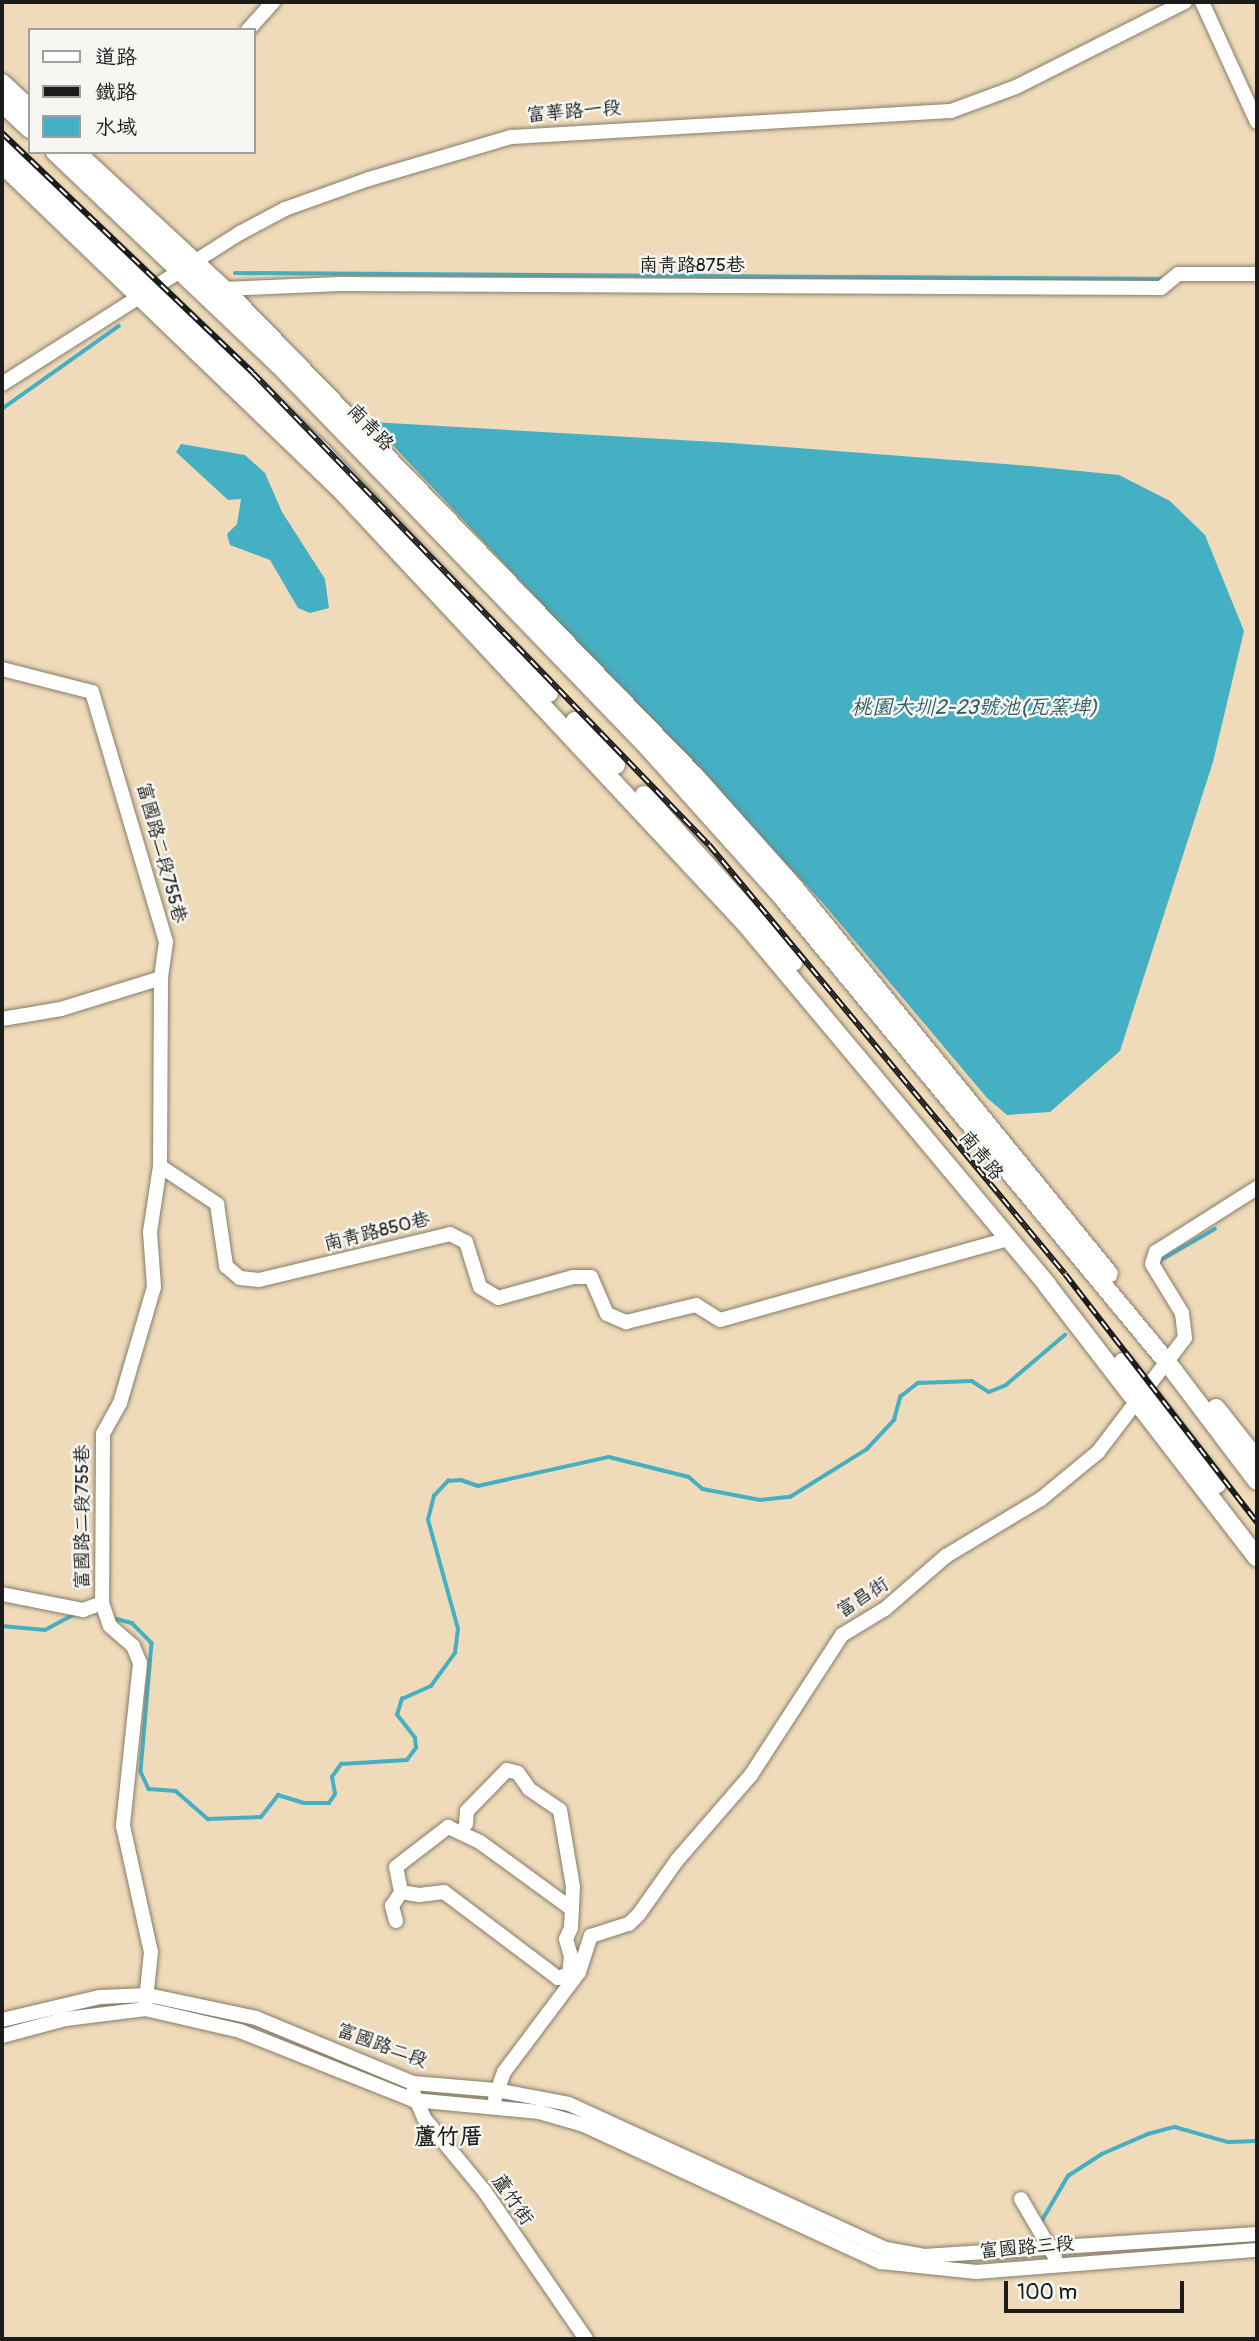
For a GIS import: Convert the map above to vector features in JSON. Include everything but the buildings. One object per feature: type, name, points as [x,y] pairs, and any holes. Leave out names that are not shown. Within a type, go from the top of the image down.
[{"type":"main road","points":[[2,83],[28,107]]},
{"type":"main road","points":[[2,103],[28,127]]},
{"type":"main road","name":"南青路","points":[[2,146],[146,293],[322,452],[755,915],[1257,1538]]},
{"type":"main road","name":"南青路","points":[[57,154],[188,266],[644,743],[782,897],[929,1076],[1171,1358],[1257,1481]]},
{"type":"main road","points":[[86,155],[188,266],[224,289],[695,776],[867,978],[1171,1358],[1257,1460]]},
{"type":"main road","points":[[2,164],[146,293],[339,488],[613,779],[804,991],[1009,1239],[1141,1392],[1257,1558]]},
{"type":"main road","name":"南青路","points":[[415,550],[447,604]]},
{"type":"main road","name":"南青路","points":[[644,743],[695,776]]},
{"type":"main road","name":"南青路","points":[[613,779],[659,811]]},
{"type":"main road","name":"南青路","points":[[867,978],[929,1076]]},
{"type":"street","points":[[250,28],[273,2]]},
{"type":"street","name":"富華路一段","points":[[2,384],[188,266],[285,209],[511,137],[951,111],[1016,87],[1185,2]]},
{"type":"street","points":[[1202,2],[1257,122]]},
{"type":"street","name":"南青路875巷","points":[[224,289],[340,284],[1160,288],[1178,274],[1257,274]]},
{"type":"street","name":"富國路二段755巷","points":[[2,669],[92,692],[166,942],[160,978],[160,1166],[150,1232],[154,1287],[120,1403],[103,1434],[102,1603],[110,1626],[133,1646],[140,1662],[123,1826],[151,1952],[147,2002]]},
{"type":"street","points":[[2,1019],[61,1009],[160,978]]},
{"type":"street","name":"南青路850巷","points":[[160,1166],[217,1204],[226,1266],[240,1278],[260,1280],[450,1234],[466,1242],[480,1287],[498,1298],[573,1277],[590,1277],[607,1314],[626,1322],[696,1305],[720,1320],[1009,1239]]},
{"type":"street","name":"富昌街","points":[[591,1937],[629,1924],[639,1914],[678,1859],[751,1775],[842,1635],[885,1609],[946,1556],[1011,1520],[1070,1479],[1098,1452],[1141,1392],[1185,1338],[1185,1326],[1152,1264],[1156,1252],[1257,1188]]},
{"type":"street","points":[[2,1594],[83,1610],[102,1603]]},
{"type":"street","points":[[401,1892],[419,1895],[444,1892],[558,1978],[565,1978],[571,1966],[566,1939],[571,1928],[569,1907],[573,1887],[563,1814],[529,1789],[518,1773],[508,1770],[467,1811],[466,1824]]},
{"type":"street","points":[[396,1921],[392,1906],[401,1892],[396,1867],[448,1826],[480,1842],[569,1907]]},
{"type":"street","points":[[493,2107],[496,2090],[504,2072],[579,1972],[591,1937],[571,1928]]},
{"type":"street","name":"富國路二段","points":[[2,2020],[100,1997],[256,2018],[414,2083],[496,2090],[569,2104],[613,2121],[816,2216]]},
{"type":"street","name":"富國路二段","points":[[2,2035],[147,2002],[240,2031],[413,2099],[540,2112],[584,2125],[808,2228]]},
{"type":"street","points":[[413,2099],[414,2083]]},
{"type":"street","name":"蘆竹街","points":[[413,2099],[485,2192],[586,2339]]},
{"type":"street","points":[[1021,2199],[1055,2258]]},
{"type":"street","name":"富國路三段","points":[[816,2216],[886,2249],[924,2256],[1055,2258],[1257,2250]]},
{"type":"street","name":"富國路三段","points":[[808,2228],[881,2262],[922,2269],[976,2272],[1055,2258],[1257,2234]]},
{"type":"water","name":"桃園大圳2-23號池(瓦窯埤)","points":[[371,422],[732,443],[1030,466],[1119,475],[1170,501],[1205,535],[1244,631],[1213,762],[1120,1051],[1050,1112],[1007,1115],[987,1098],[822,902]]},
{"type":"water","points":[[181,444],[245,455],[265,473],[282,512],[325,579],[329,608],[310,613],[298,608],[270,560],[230,545],[227,534],[237,524],[241,499],[228,500],[176,452]]},
{"type":"waterway","points":[[235,273],[1164,279]]},
{"type":"waterway","points":[[2,409],[119,326]]},
{"type":"waterway","points":[[1161,1260],[1215,1229]]},
{"type":"waterway","points":[[117,1619],[132,1623],[152,1643],[141,1772],[149,1789],[176,1791],[208,1819],[261,1817],[278,1795],[304,1803],[329,1803],[335,1794],[332,1777],[341,1764],[407,1760],[416,1748],[415,1738],[397,1715],[402,1699],[431,1686],[455,1653],[458,1629],[428,1520],[434,1496],[448,1481],[461,1480],[478,1486],[609,1457],[689,1477],[703,1489],[760,1500],[790,1497],[867,1449],[894,1420],[900,1397],[918,1383],[972,1381],[989,1392],[1006,1385],[1065,1335]]},
{"type":"waterway","points":[[2,1626],[45,1630],[75,1614]]},
{"type":"waterway","points":[[1040,2224],[1068,2176],[1102,2154],[1148,2134],[1175,2127],[1228,2142],[1257,2141]]},
{"type":"railway","points":[[2,133],[253,373],[709,845],[1065,1274],[1257,1522]]},
{"type":"district","name":"蘆竹厝","points":[[448,2137]]}]
